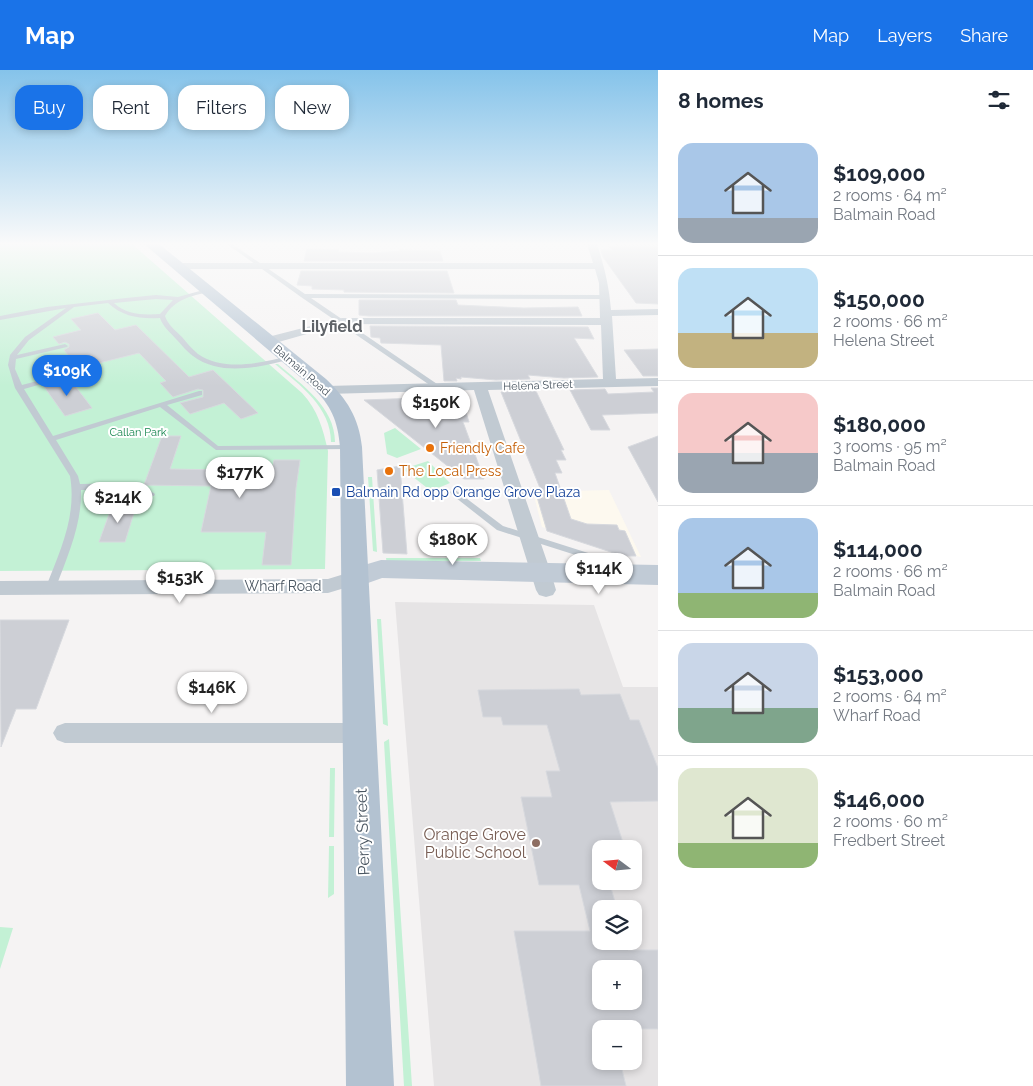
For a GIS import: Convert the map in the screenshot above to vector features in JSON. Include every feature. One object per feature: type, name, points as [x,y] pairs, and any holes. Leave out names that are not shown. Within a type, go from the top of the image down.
[{"type":"main road","name":"Balmain Road","points":[[208,291],[327,390],[336,399],[347,418],[351,447],[354,578]]},
{"type":"main road","points":[[354,578],[382,586],[655,580]]},
{"type":"main road","name":"Perry Street","points":[[354,578],[370,1086]]},
{"type":"street","points":[[604,291],[610,383]]},
{"type":"street","points":[[268,340],[342,321],[606,317],[658,312]]},
{"type":"street","name":"Helena Street","points":[[327,390],[658,382]]},
{"type":"street","points":[[480,387],[544,581]]},
{"type":"street","name":"Wharf Road","points":[[0,588],[328,586],[354,578]]},
{"type":"street","points":[[65,733],[359,733]]},
{"type":"lane","points":[[0,318],[72,306],[155,297],[176,298],[205,291]]},
{"type":"lane","points":[[297,291],[437,388]]},
{"type":"lane","points":[[303,296],[605,297]]},
{"type":"lane","points":[[176,298],[165,309],[162,316],[164,322],[190,350],[207,361],[225,365],[245,365],[268,364],[289,358]]},
{"type":"lane","points":[[110,302],[129,316],[162,316]]},
{"type":"lane","points":[[51,587],[70,536],[78,504],[78,488],[74,476],[19,388],[11,366],[13,358],[30,334],[72,306]]},
{"type":"lane","points":[[13,358],[65,346]]},
{"type":"lane","points":[[19,388],[99,367]]},
{"type":"lane","points":[[50,439],[200,393]]},
{"type":"lane","points":[[162,405],[216,448],[351,447]]},
{"type":"lane","points":[[78,488],[138,486],[151,494]]},
{"type":"lane","points":[[454,492],[500,528],[655,580]]},
{"type":"shaded area","points":[[609,490],[641,557],[542,527],[533,492]]},
{"type":"shaded area","name":"Orange Grove Public School","points":[[395,602],[594,605],[623,687],[658,687],[658,1086],[434,1086]]},
{"type":"green space","name":"Callan Park","points":[[0,291],[186,291],[302,393],[312,406],[319,420],[328,451],[325,569],[0,571]]},
{"type":"green space","points":[[275,364],[278,364],[307,389],[323,407],[334,429],[335,442],[331,442],[330,429],[320,407],[304,389]]},
{"type":"green space","points":[[395,428],[421,449],[397,458],[387,454],[384,433]]},
{"type":"green space","points":[[428,461],[450,483],[431,491],[403,469]]},
{"type":"green space","points":[[368,477],[372,477],[377,552],[373,551]]},
{"type":"green space","points":[[386,558],[480,558],[481,561],[400,561],[387,564]]},
{"type":"green space","points":[[377,619],[381,619],[388,726],[383,724]]},
{"type":"green space","points":[[389,739],[412,1086],[404,1086],[384,742]]},
{"type":"green space","points":[[330,768],[335,768],[334,837],[329,837]]},
{"type":"green space","points":[[329,846],[334,846],[334,894],[328,898]]},
{"type":"green space","points":[[0,927],[13,928],[0,969]]},
{"type":"building","points":[[453,291],[454,293],[344,292]]},
{"type":"building","points":[[628,291],[658,291],[658,304],[636,303]]},
{"type":"building","points":[[359,300],[456,300],[458,305],[524,308],[578,307],[582,316],[369,316],[359,315]]},
{"type":"building","points":[[98,313],[115,330],[136,325],[189,377],[213,370],[258,413],[241,419],[224,403],[190,414],[180,403],[203,397],[203,390],[198,389],[173,397],[160,383],[166,381],[139,353],[79,368],[64,350],[69,347],[69,344],[65,342],[59,344],[53,337],[81,330],[71,319]]},
{"type":"building","points":[[370,326],[588,327],[594,339],[574,338],[598,377],[564,378],[528,375],[530,379],[496,380],[461,377],[461,379],[456,378],[457,381],[444,381],[441,345],[381,343],[380,338],[371,337]]},
{"type":"building","points":[[658,349],[658,376],[643,376],[624,350]]},
{"type":"building","points":[[58,364],[64,372],[42,378],[36,370]]},
{"type":"building","points":[[69,378],[92,408],[65,416],[43,385]]},
{"type":"building","points":[[651,388],[658,388],[658,413],[602,415],[610,430],[591,430],[570,390],[605,389],[608,394],[654,392]]},
{"type":"building","points":[[536,391],[564,450],[561,450],[566,460],[556,460],[562,473],[555,473],[571,519],[587,524],[617,525],[619,530],[625,531],[636,556],[623,556],[547,531],[537,497],[544,498],[501,392]]},
{"type":"building","points":[[460,392],[469,422],[463,422],[484,479],[464,479],[364,400],[444,397],[444,393]]},
{"type":"building","points":[[162,436],[181,436],[170,469],[272,471],[274,460],[300,460],[296,488],[291,565],[262,565],[266,532],[201,532],[211,486],[144,485]]},
{"type":"building","points":[[658,436],[658,502],[628,447]]},
{"type":"building","points":[[400,466],[407,554],[383,553],[377,470]]},
{"type":"building","points":[[112,506],[136,506],[125,542],[99,542]]},
{"type":"building","points":[[0,620],[69,620],[36,709],[16,709],[1,747]]},
{"type":"building","points":[[579,689],[581,695],[620,694],[630,720],[639,720],[658,768],[658,801],[610,802],[622,840],[592,840],[592,890],[612,890],[614,900],[592,900],[592,950],[658,950],[658,1029],[642,1029],[642,1020],[592,1020],[592,1070],[622,1070],[626,1086],[541,1086],[514,931],[590,931],[579,885],[539,885],[521,797],[552,797],[546,771],[560,771],[547,725],[503,725],[501,717],[483,717],[478,690]]},
{"type":"place","name":"Friendly Cafe","points":[[430,448]]},
{"type":"place","name":"The Local Press","points":[[389,471]]},
{"type":"place","name":"Balmain Rd opp Orange Grove Plaza","points":[[336,492]]},
{"type":"place","name":"Orange Grove Public School","points":[[536,843]]},
{"type":"district","name":"Lilyfield","points":[[332,326]]}]
